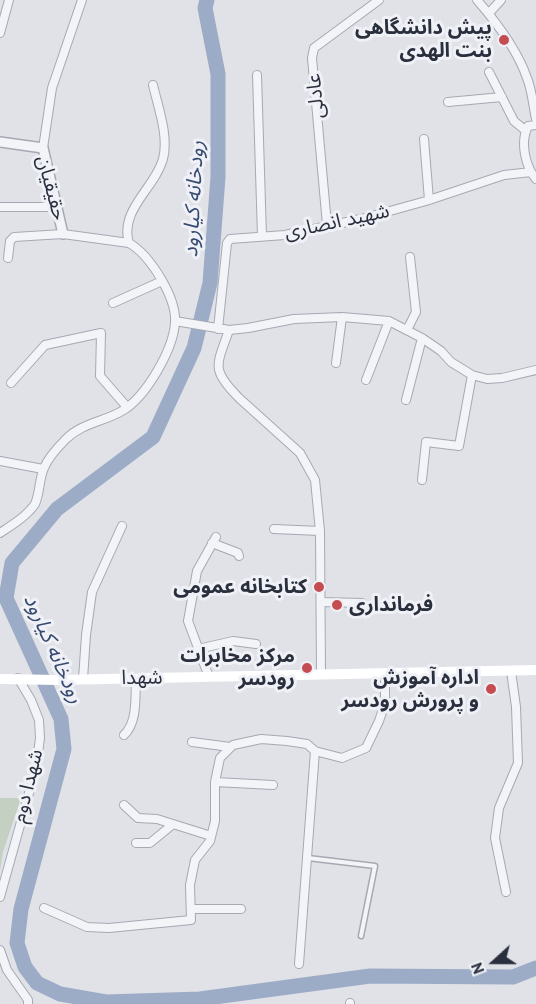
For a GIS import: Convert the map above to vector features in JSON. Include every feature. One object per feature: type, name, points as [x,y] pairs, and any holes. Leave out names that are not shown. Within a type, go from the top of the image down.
[{"type":"main road","name":"شهدا","points":[[0,679],[58,680],[536,670]]},
{"type":"street","points":[[0,33],[9,0]]},
{"type":"street","points":[[43,147],[52,88],[82,0]]},
{"type":"street","name":"عادلی","points":[[327,225],[312,58],[314,48],[379,0]]},
{"type":"street","points":[[477,0],[514,48],[528,79],[536,119]]},
{"type":"street","points":[[489,13],[501,0]]},
{"type":"street","points":[[489,72],[514,121],[526,131]]},
{"type":"street","points":[[257,75],[262,236]]},
{"type":"street","points":[[129,243],[126,233],[134,206],[151,182],[163,159],[165,141],[153,85]]},
{"type":"street","points":[[448,102],[502,97]]},
{"type":"street","points":[[534,178],[525,152],[524,140],[528,126],[536,124]]},
{"type":"street","points":[[424,139],[429,200]]},
{"type":"street","name":"حقیقیان","points":[[0,142],[43,147],[63,234]]},
{"type":"street","name":"شهید انصاری","points":[[215,328],[227,243],[230,239],[285,235],[361,219],[429,200],[496,177],[534,178]]},
{"type":"street","points":[[0,207],[57,207]]},
{"type":"street","points":[[0,533],[28,512],[35,502],[43,469],[64,441],[78,429],[122,411],[140,395],[157,372],[167,351],[176,321],[170,295],[152,265],[137,247],[129,243],[63,234],[14,237],[10,241],[8,258]]},
{"type":"street","points":[[407,330],[416,312],[410,257]]},
{"type":"street","points":[[113,303],[162,282]]},
{"type":"street","points":[[176,321],[229,330],[294,319],[342,317],[389,321],[422,338],[441,351],[451,362],[472,375],[487,379],[502,378],[536,370]]},
{"type":"street","points":[[336,363],[342,317]]},
{"type":"street","points":[[366,380],[389,321]]},
{"type":"street","points":[[229,330],[218,363],[218,370],[230,389],[300,453],[315,480],[320,531],[321,674]]},
{"type":"street","points":[[11,383],[45,345],[101,333],[100,376],[127,407]]},
{"type":"street","points":[[406,400],[422,338]]},
{"type":"street","points":[[422,480],[426,442],[459,446],[472,375]]},
{"type":"street","points":[[0,461],[43,469]]},
{"type":"street","points":[[83,679],[92,592],[122,526]]},
{"type":"street","points":[[274,529],[320,531]]},
{"type":"street","points":[[209,677],[188,621],[196,571],[214,540],[238,552],[239,556]]},
{"type":"street","points":[[321,602],[362,603]]},
{"type":"street","points":[[198,648],[233,641],[256,644]]},
{"type":"street","points":[[506,892],[495,838],[499,808],[518,763],[516,707],[511,671]]},
{"type":"street","points":[[44,908],[87,927],[109,928],[191,920],[190,885],[195,860],[210,841],[215,821],[215,782],[220,758],[233,745],[261,738],[307,744],[315,751],[342,758],[366,748],[379,722],[385,703],[385,674]]},
{"type":"street","name":"شهدا دوم","points":[[0,897],[36,768],[40,738],[39,720],[31,699],[18,678]]},
{"type":"street","points":[[124,735],[130,729],[135,706],[136,678]]},
{"type":"street","points":[[192,742],[230,747]]},
{"type":"street","points":[[298,964],[315,751]]},
{"type":"street","points":[[215,782],[273,785]]},
{"type":"street","points":[[124,805],[138,818],[157,819],[211,836]]},
{"type":"street","points":[[136,843],[150,843],[172,825]]},
{"type":"street","points":[[191,909],[241,909]]},
{"type":"street","points":[[0,951],[7,970],[28,1000],[28,1004]]},
{"type":"lane","points":[[307,858],[375,866],[362,936]]},
{"type":"green space","points":[[0,798],[21,798],[3,852],[0,871]]},
{"type":"waterway","name":"رودخانه کیارود","points":[[207,0],[205,8],[218,74],[218,177],[210,283],[194,348],[153,437],[57,509],[12,563],[6,598],[61,719],[64,749],[21,909],[17,943],[25,967],[37,983],[60,994],[106,1002],[200,999],[370,976],[513,977],[536,968]]},
{"type":"place","name":"پیش دانشگاهى بنت الهدى","points":[[504,40]]},
{"type":"place","name":"کتابخانه عمومى","points":[[319,587]]},
{"type":"place","name":"فرماندارى","points":[[337,605]]},
{"type":"place","name":"مرکز مخابرات رودسر","points":[[307,668]]},
{"type":"place","name":"اداره آموزش و پرورش رودسر","points":[[491,689]]}]
